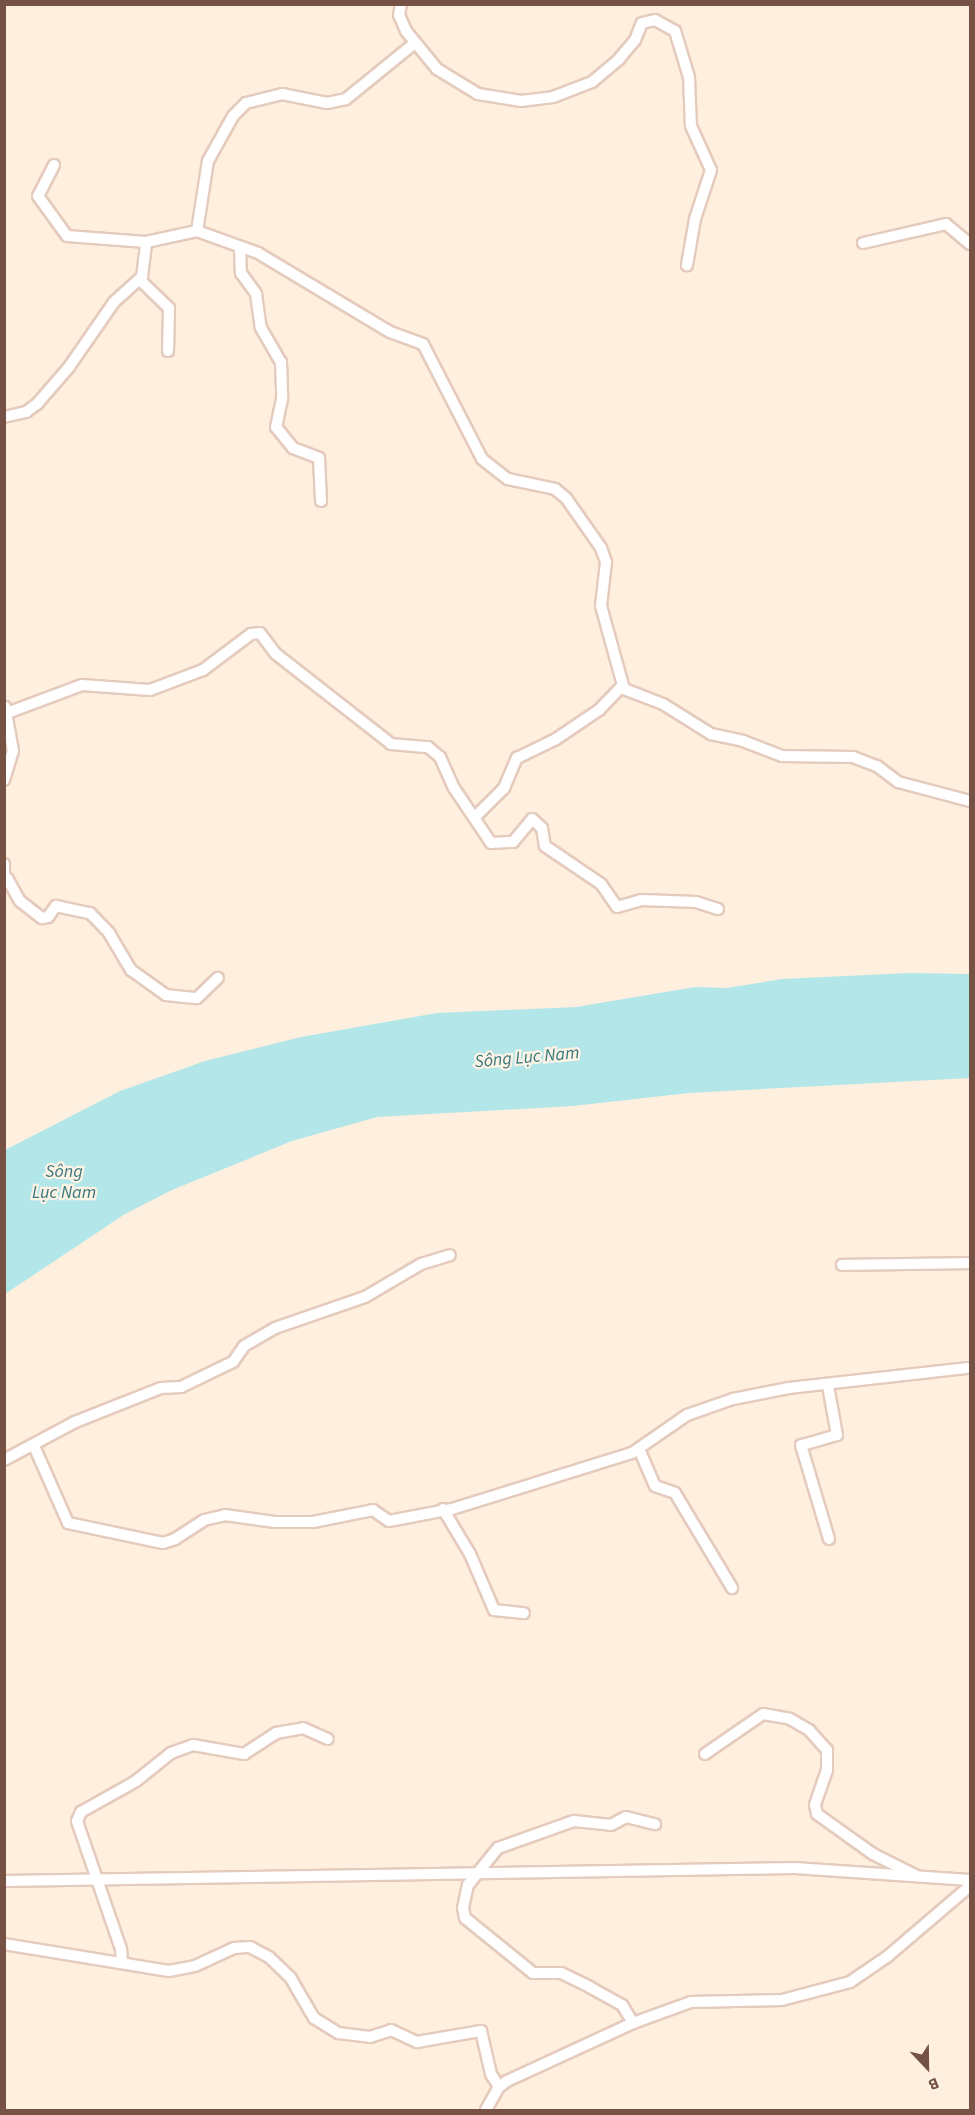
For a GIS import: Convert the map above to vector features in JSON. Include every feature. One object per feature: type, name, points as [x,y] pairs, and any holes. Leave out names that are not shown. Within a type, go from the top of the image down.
[{"type":"street","points":[[401,4],[400,21],[414,43],[437,69],[478,94],[537,101],[577,90],[608,71],[635,40],[642,23],[655,20],[675,31],[689,77],[692,126],[711,170],[696,219],[687,266]]},
{"type":"street","points":[[197,231],[208,161],[233,116],[246,103],[282,94],[327,103],[345,99],[374,80],[414,43]]},
{"type":"street","points":[[54,165],[38,196],[63,233],[71,238],[109,237],[146,242],[197,231],[265,257],[390,332],[423,344],[482,459],[508,479],[544,483],[566,498],[604,555],[601,606],[622,686]]},
{"type":"street","points":[[864,243],[946,224],[970,244]]},
{"type":"street","points":[[4,417],[26,412],[37,404],[69,367],[114,302],[140,280],[146,264],[146,242]]},
{"type":"street","points":[[240,248],[241,273],[256,294],[261,328],[281,362],[282,399],[276,427],[293,448],[319,458],[321,501]]},
{"type":"street","points":[[140,280],[169,308],[168,351]]},
{"type":"street","points":[[4,780],[13,751],[6,710],[82,685],[150,690],[202,670],[251,634],[260,633],[276,654],[391,744],[414,744],[433,750],[443,760],[454,788],[476,816],[487,840],[497,844],[513,842],[527,822],[535,821],[542,828],[545,846],[601,884],[617,907],[641,900],[696,902],[718,909]]},
{"type":"street","points":[[622,686],[663,704],[711,734],[743,741],[782,756],[853,757],[877,766],[898,782],[970,801]]},
{"type":"street","points":[[476,816],[504,788],[517,758],[556,739],[599,710],[622,686]]},
{"type":"street","points":[[4,864],[6,880],[20,901],[42,918],[48,917],[56,906],[90,913],[109,933],[131,970],[166,995],[197,998],[218,978]]},
{"type":"street","points":[[4,1460],[34,1446],[52,1432],[127,1401],[161,1388],[181,1387],[233,1362],[244,1346],[275,1328],[365,1297],[421,1264],[450,1255]]},
{"type":"street","points":[[842,1265],[970,1263]]},
{"type":"street","points":[[34,1446],[68,1523],[147,1541],[171,1541],[190,1526],[225,1515],[275,1522],[313,1522],[373,1510],[389,1521],[443,1509],[639,1449],[687,1415],[709,1406],[760,1393],[970,1372]]},
{"type":"street","points":[[828,1386],[837,1436],[801,1445],[829,1539]]},
{"type":"street","points":[[639,1449],[655,1486],[675,1493],[732,1588]]},
{"type":"street","points":[[443,1509],[470,1554],[494,1610],[524,1613]]},
{"type":"street","points":[[705,1754],[759,1716],[790,1719],[809,1730],[827,1750],[827,1770],[815,1805],[817,1814],[873,1854],[920,1877]]},
{"type":"street","points":[[122,1962],[78,1815],[136,1781],[171,1753],[202,1744],[244,1754],[276,1733],[303,1728],[328,1739]]},
{"type":"street","points":[[633,2023],[622,2005],[590,1987],[561,1973],[533,1973],[465,1918],[463,1908],[468,1885],[496,1849],[574,1821],[611,1825],[626,1817],[655,1824]]},
{"type":"street","points":[[4,1881],[795,1868],[970,1880]]},
{"type":"street","points":[[486,2110],[499,2087],[633,2023],[691,2002],[782,2000],[842,1985],[888,1956],[970,1886]]},
{"type":"street","points":[[4,1944],[169,1971],[183,1970],[234,1948],[250,1947],[269,1957],[290,1977],[314,2018],[338,2033],[370,2037],[391,2030],[417,2042],[481,2031],[491,2074],[499,2087]]},
{"type":"water","name":"Sông Lục Nam","points":[[910,973],[970,974],[970,1078],[689,1093],[573,1106],[377,1117],[292,1141],[172,1190],[125,1214],[5,1294],[5,1150],[120,1091],[205,1061],[301,1037],[437,1013],[576,1007],[695,987],[727,988],[782,979]]}]
